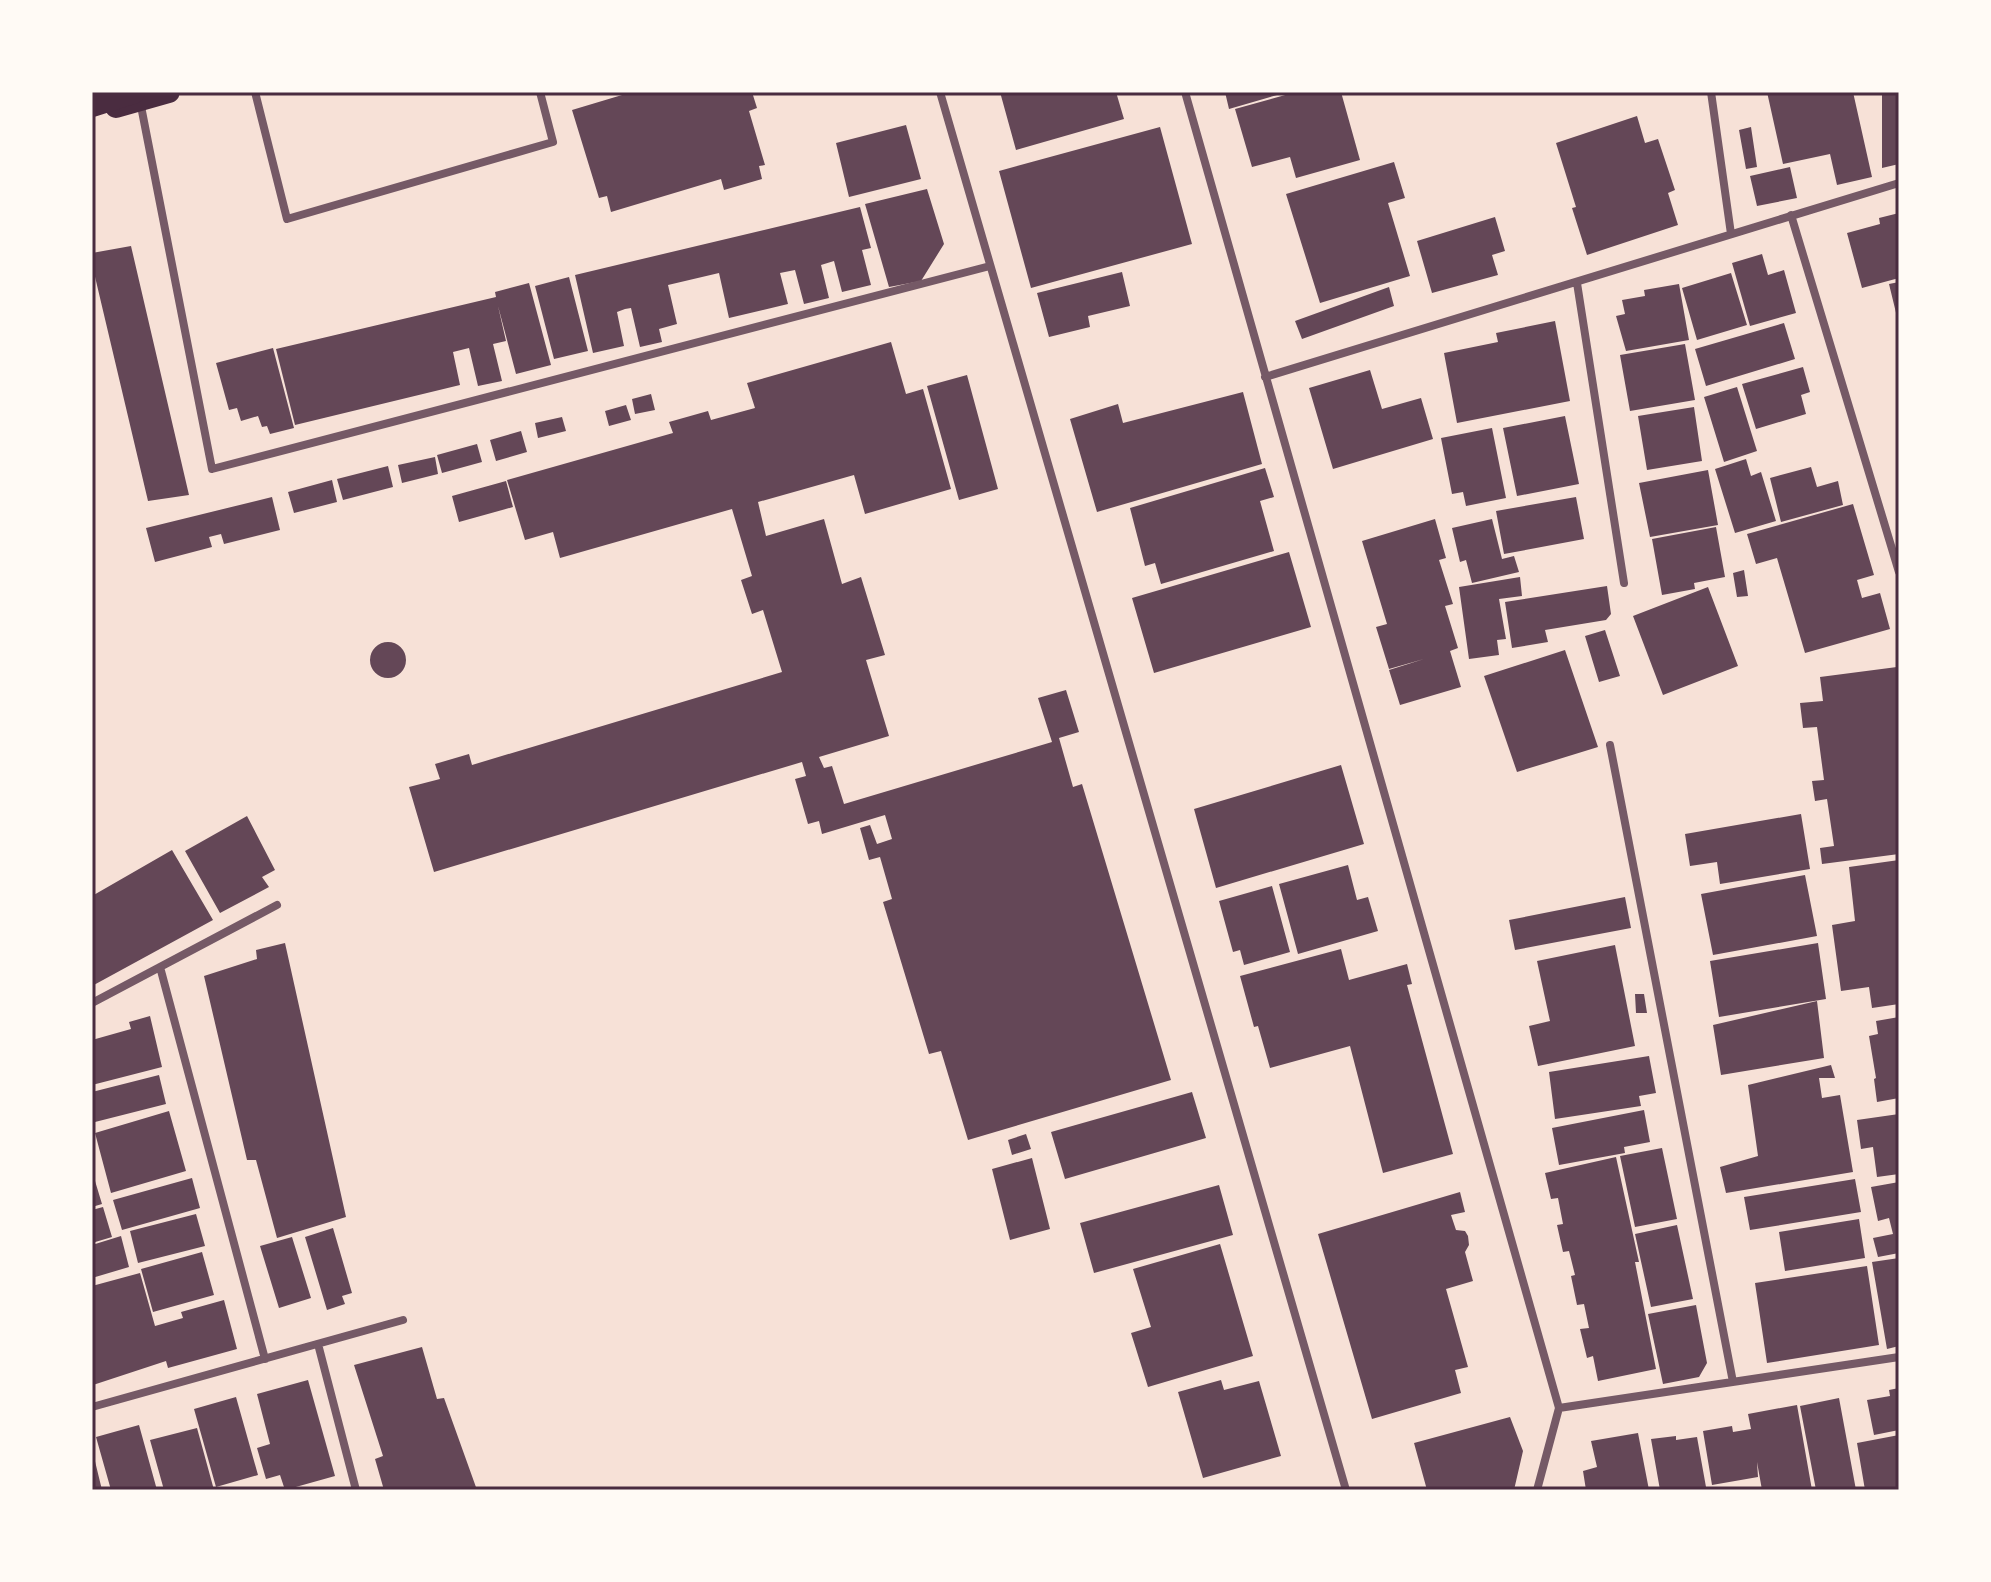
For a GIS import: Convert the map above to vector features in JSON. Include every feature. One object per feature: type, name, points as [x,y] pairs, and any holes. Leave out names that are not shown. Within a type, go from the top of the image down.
[{"type":"highway","points":[[92,105],[169,92]]},
{"type":"highway","points":[[92,115],[136,96]]},
{"type":"street","points":[[255,92],[287,219],[553,142],[540,92]]},
{"type":"street","points":[[940,92],[1346,1490]]},
{"type":"street","points":[[1185,92],[1559,1408],[1537,1490]]},
{"type":"street","points":[[1711,92],[1731,234]]},
{"type":"street","points":[[136,96],[212,469],[990,266]]},
{"type":"street","points":[[1265,377],[1899,183]]},
{"type":"street","points":[[1791,215],[1899,572]]},
{"type":"street","points":[[1577,283],[1624,583]]},
{"type":"street","points":[[1610,745],[1733,1382]]},
{"type":"street","points":[[92,1003],[277,905]]},
{"type":"street","points":[[160,967],[265,1359]]},
{"type":"street","points":[[92,1407],[403,1320]]},
{"type":"street","points":[[318,1344],[356,1490]]},
{"type":"street","points":[[1559,1408],[1899,1357]]},
{"type":"building","points":[[632,92],[752,92],[757,108],[749,111],[765,165],[759,166],[762,179],[724,190],[721,179],[611,212],[607,196],[599,198],[572,110]]},
{"type":"building","points":[[1000,92],[1116,92],[1124,119],[1016,150]]},
{"type":"building","points":[[1225,92],[1284,92],[1284,93],[1229,109]]},
{"type":"building","points":[[1296,92],[1341,92],[1360,160],[1296,178],[1290,157],[1252,167],[1235,109]]},
{"type":"building","points":[[1767,92],[1853,92],[1872,177],[1837,185],[1830,154],[1783,164]]},
{"type":"building","points":[[1882,92],[1899,92],[1899,164],[1882,168]]},
{"type":"building","points":[[1637,116],[1645,143],[1658,139],[1675,190],[1668,193],[1678,225],[1587,255],[1556,143]]},
{"type":"building","points":[[906,125],[921,179],[849,197],[836,143]]},
{"type":"building","points":[[1160,127],[1192,244],[1031,288],[999,171]]},
{"type":"building","points":[[1751,127],[1757,167],[1746,169],[1739,130]]},
{"type":"building","points":[[1394,162],[1405,198],[1388,203],[1410,276],[1320,303],[1286,194]]},
{"type":"building","points":[[1790,167],[1797,198],[1757,206],[1750,176]]},
{"type":"building","points":[[927,189],[944,244],[921,281],[889,287],[865,204]]},
{"type":"building","points":[[860,207],[871,248],[862,250],[871,285],[842,292],[834,261],[821,265],[829,298],[804,304],[795,270],[780,273],[788,304],[729,318],[719,273],[668,285],[677,324],[659,329],[662,342],[640,347],[631,308],[617,312],[624,346],[593,353],[575,275]]},
{"type":"building","points":[[1899,213],[1899,278],[1862,288],[1847,233],[1880,224],[1879,218]]},
{"type":"building","points":[[1495,217],[1505,251],[1492,255],[1498,275],[1432,293],[1417,241]]},
{"type":"building","points":[[131,246],[189,495],[148,501],[92,264],[92,253]]},
{"type":"building","points":[[1762,254],[1768,275],[1784,270],[1796,313],[1750,326],[1732,263]]},
{"type":"building","points":[[1122,272],[1130,306],[1088,316],[1090,327],[1049,337],[1037,293]]},
{"type":"building","points":[[1731,273],[1747,325],[1697,340],[1682,288]]},
{"type":"building","points":[[569,277],[588,351],[554,359],[535,286]]},
{"type":"building","points":[[1899,282],[1899,320],[1898,321],[1889,284]]},
{"type":"building","points":[[529,283],[551,365],[516,374],[498,306],[506,341],[493,344],[502,381],[478,386],[469,348],[453,352],[460,385],[295,425],[276,349],[496,297],[495,292]]},
{"type":"building","points":[[1679,284],[1689,340],[1626,351],[1616,316],[1625,314],[1622,300],[1645,296],[1644,290]]},
{"type":"building","points":[[1389,287],[1394,306],[1302,339],[1295,321]]},
{"type":"building","points":[[1555,321],[1570,401],[1457,423],[1444,353],[1498,342],[1496,333]]},
{"type":"building","points":[[1784,323],[1795,359],[1706,386],[1695,349]]},
{"type":"building","points":[[891,342],[906,394],[923,389],[951,489],[865,514],[854,475],[758,502],[766,536],[824,519],[842,584],[861,577],[885,655],[866,660],[889,736],[819,757],[824,768],[832,766],[844,804],[1052,742],[1038,698],[1066,690],[1079,732],[1059,738],[1073,787],[1082,784],[1171,1080],[968,1140],[941,1051],[929,1054],[883,902],[892,899],[880,857],[869,860],[860,828],[870,825],[877,844],[892,839],[885,815],[822,834],[819,821],[808,824],[795,779],[806,776],[802,762],[434,872],[409,787],[440,779],[435,764],[469,754],[472,765],[782,672],[763,610],[752,614],[741,580],[752,576],[732,509],[560,558],[553,532],[525,540],[507,480],[673,433],[669,422],[708,411],[711,420],[755,408],[747,383]]},
{"type":"building","points":[[1685,344],[1695,400],[1630,411],[1620,355]]},
{"type":"building","points":[[273,348],[294,428],[270,434],[267,426],[262,427],[258,416],[241,421],[237,408],[229,410],[216,363]]},
{"type":"building","points":[[1803,367],[1810,392],[1801,395],[1806,414],[1756,429],[1742,384]]},
{"type":"building","points":[[1370,370],[1382,409],[1421,398],[1433,439],[1333,469],[1309,388]]},
{"type":"building","points":[[967,375],[998,489],[959,500],[927,386]]},
{"type":"building","points":[[1737,387],[1757,451],[1724,462],[1704,397]]},
{"type":"building","points":[[1243,392],[1262,464],[1097,512],[1070,419],[1118,404],[1123,423]]},
{"type":"building","points":[[651,394],[655,410],[635,414],[632,399]]},
{"type":"building","points":[[626,405],[631,420],[609,426],[605,411]]},
{"type":"building","points":[[1694,407],[1702,461],[1647,470],[1638,416]]},
{"type":"building","points":[[1565,416],[1579,484],[1517,496],[1503,428]]},
{"type":"building","points":[[562,417],[566,431],[538,438],[535,423]]},
{"type":"building","points":[[1492,428],[1506,498],[1466,506],[1463,492],[1452,494],[1441,438]]},
{"type":"building","points":[[521,431],[527,452],[496,461],[490,440]]},
{"type":"building","points":[[477,444],[482,462],[442,473],[437,455]]},
{"type":"building","points":[[435,457],[438,474],[402,483],[398,465]]},
{"type":"building","points":[[1746,459],[1751,476],[1761,472],[1776,521],[1735,533],[1715,469]]},
{"type":"building","points":[[388,466],[393,487],[343,500],[337,479]]},
{"type":"building","points":[[1811,467],[1817,487],[1838,481],[1843,505],[1781,522],[1770,478]]},
{"type":"building","points":[[1265,468],[1274,497],[1260,501],[1274,551],[1161,584],[1155,563],[1145,566],[1130,508]]},
{"type":"building","points":[[1708,470],[1718,525],[1650,537],[1639,483]]},
{"type":"building","points":[[332,480],[337,502],[294,513],[288,492]]},
{"type":"building","points":[[506,481],[513,507],[459,522],[452,496]]},
{"type":"building","points":[[272,497],[280,530],[224,544],[221,534],[209,537],[212,547],[155,562],[146,528]]},
{"type":"building","points":[[1576,497],[1584,539],[1504,554],[1496,511]]},
{"type":"building","points":[[1853,504],[1874,575],[1857,580],[1862,598],[1880,593],[1890,629],[1805,653],[1777,558],[1756,564],[1747,534]]},
{"type":"building","points":[[1435,519],[1446,558],[1439,560],[1453,604],[1445,606],[1458,648],[1450,651],[1461,687],[1400,705],[1389,670],[1424,659],[1389,669],[1376,627],[1387,624],[1362,541]]},
{"type":"building","points":[[1492,519],[1502,559],[1514,556],[1519,572],[1472,583],[1466,560],[1460,562],[1452,528]]},
{"type":"building","points":[[1716,527],[1725,577],[1694,583],[1695,589],[1662,595],[1652,539]]},
{"type":"building","points":[[1289,552],[1311,627],[1154,673],[1132,598]]},
{"type":"building","points":[[1744,570],[1748,596],[1737,597],[1733,573]]},
{"type":"building","points":[[1520,577],[1522,596],[1499,599],[1506,639],[1497,640],[1499,655],[1469,659],[1459,587]]},
{"type":"building","points":[[1607,586],[1611,614],[1606,620],[1545,630],[1548,642],[1512,648],[1505,602]]},
{"type":"building","points":[[1708,587],[1738,666],[1663,695],[1633,616]]},
{"type":"building","points":[[1605,630],[1620,676],[1599,682],[1585,636]]},
{"type":"building","points":[[388,642],[401,647],[406,660],[401,673],[388,678],[375,673],[370,660],[375,647]]},
{"type":"building","points":[[1565,650],[1598,747],[1517,772],[1484,676]]},
{"type":"building","points":[[1897,667],[1899,854],[1822,864],[1820,848],[1834,846],[1827,799],[1815,801],[1812,781],[1824,780],[1817,727],[1803,728],[1800,703],[1823,701],[1820,677]]},
{"type":"building","points":[[1341,765],[1364,844],[1216,888],[1194,809]]},
{"type":"building","points":[[1801,814],[1810,869],[1720,884],[1717,862],[1690,866],[1685,834]]},
{"type":"building","points":[[247,816],[275,870],[262,877],[269,887],[220,913],[185,851]]},
{"type":"building","points":[[172,850],[213,920],[92,986],[92,896]]},
{"type":"building","points":[[1899,860],[1899,1004],[1872,1008],[1869,987],[1841,991],[1832,925],[1855,921],[1849,867]]},
{"type":"building","points":[[1348,865],[1357,900],[1368,897],[1378,931],[1298,954],[1279,884]]},
{"type":"building","points":[[1805,875],[1817,936],[1713,955],[1701,894]]},
{"type":"building","points":[[1272,886],[1290,952],[1244,965],[1240,950],[1233,952],[1219,901]]},
{"type":"building","points":[[1625,897],[1631,928],[1515,950],[1509,920]]},
{"type":"building","points":[[285,943],[346,1217],[277,1238],[256,1160],[247,1160],[204,976],[257,959],[256,950]]},
{"type":"building","points":[[1818,943],[1826,999],[1719,1017],[1710,961]]},
{"type":"building","points":[[1615,945],[1635,1046],[1538,1066],[1529,1026],[1550,1021],[1537,961]]},
{"type":"building","points":[[1341,949],[1349,980],[1407,964],[1412,984],[1407,985],[1453,1154],[1383,1173],[1350,1046],[1270,1068],[1258,1026],[1254,1027],[1240,976]]},
{"type":"building","points":[[1635,994],[1644,994],[1647,1013],[1636,1013]]},
{"type":"building","points":[[1817,1001],[1824,1058],[1721,1075],[1713,1025]]},
{"type":"building","points":[[150,1016],[162,1067],[92,1085],[92,1040],[131,1029],[129,1022]]},
{"type":"building","points":[[1899,1017],[1899,1098],[1877,1102],[1869,1036],[1878,1034],[1876,1021]]},
{"type":"building","points":[[1649,1056],[1656,1093],[1639,1096],[1641,1106],[1555,1119],[1549,1072]]},
{"type":"building","points":[[1831,1065],[1835,1078],[1819,1078],[1822,1098],[1840,1095],[1853,1172],[1726,1193],[1720,1167],[1758,1156],[1748,1085]]},
{"type":"building","points":[[159,1075],[166,1104],[95,1122],[92,1092]]},
{"type":"building","points":[[1192,1092],[1206,1138],[1065,1179],[1051,1132]]},
{"type":"building","points":[[1644,1110],[1650,1142],[1624,1147],[1625,1153],[1559,1165],[1552,1128]]},
{"type":"building","points":[[169,1111],[186,1171],[111,1193],[95,1133]]},
{"type":"building","points":[[1899,1114],[1899,1174],[1877,1177],[1873,1147],[1861,1149],[1857,1120]]},
{"type":"building","points":[[1026,1134],[1031,1149],[1012,1155],[1008,1140]]},
{"type":"building","points":[[1662,1148],[1677,1219],[1635,1227],[1620,1156]]},
{"type":"building","points":[[1616,1157],[1639,1262],[1635,1262],[1656,1369],[1598,1381],[1593,1356],[1587,1358],[1580,1329],[1589,1328],[1584,1304],[1577,1305],[1571,1276],[1575,1275],[1569,1251],[1563,1252],[1557,1225],[1563,1224],[1558,1198],[1551,1199],[1545,1173]]},
{"type":"building","points":[[1032,1158],[1050,1229],[1010,1240],[992,1169]]},
{"type":"building","points":[[92,1171],[102,1204],[92,1207]]},
{"type":"building","points":[[192,1178],[200,1208],[122,1230],[113,1200]]},
{"type":"building","points":[[1855,1179],[1861,1212],[1750,1230],[1744,1197]]},
{"type":"building","points":[[1899,1182],[1899,1253],[1878,1257],[1873,1238],[1893,1234],[1889,1218],[1878,1221],[1871,1187]]},
{"type":"building","points":[[1219,1185],[1233,1235],[1094,1273],[1080,1223]]},
{"type":"building","points":[[1460,1192],[1465,1212],[1451,1215],[1456,1230],[1465,1231],[1468,1236],[1469,1245],[1465,1252],[1473,1281],[1446,1289],[1468,1367],[1455,1370],[1461,1393],[1372,1419],[1318,1234]]},
{"type":"building","points":[[103,1207],[112,1237],[92,1243],[92,1210]]},
{"type":"building","points":[[196,1214],[205,1246],[138,1263],[130,1231]]},
{"type":"building","points":[[1859,1219],[1865,1258],[1785,1271],[1779,1232]]},
{"type":"building","points":[[1677,1225],[1693,1299],[1651,1307],[1635,1234]]},
{"type":"building","points":[[333,1228],[352,1293],[342,1296],[345,1304],[327,1310],[305,1237]]},
{"type":"building","points":[[121,1236],[129,1267],[92,1278],[92,1245]]},
{"type":"building","points":[[292,1237],[311,1298],[279,1308],[260,1246]]},
{"type":"building","points":[[1220,1244],[1253,1356],[1148,1387],[1131,1333],[1151,1327],[1133,1269]]},
{"type":"building","points":[[202,1252],[214,1295],[153,1312],[141,1269]]},
{"type":"building","points":[[1899,1258],[1899,1346],[1887,1349],[1872,1262]]},
{"type":"building","points":[[1867,1266],[1879,1345],[1767,1363],[1755,1283]]},
{"type":"building","points":[[140,1273],[155,1326],[183,1318],[181,1312],[224,1300],[237,1349],[168,1368],[166,1361],[93,1385],[92,1286]]},
{"type":"building","points":[[1696,1305],[1707,1363],[1699,1377],[1663,1384],[1648,1314]]},
{"type":"building","points":[[422,1347],[437,1399],[444,1398],[477,1490],[384,1490],[375,1459],[383,1456],[354,1365]]},
{"type":"building","points":[[308,1380],[335,1476],[285,1490],[280,1475],[266,1479],[257,1448],[270,1444],[257,1394]]},
{"type":"building","points":[[1221,1380],[1224,1390],[1259,1381],[1281,1456],[1203,1478],[1178,1392]]},
{"type":"building","points":[[1899,1388],[1899,1430],[1874,1435],[1867,1400],[1890,1396],[1889,1390]]},
{"type":"building","points":[[236,1397],[258,1475],[216,1487],[194,1409]]},
{"type":"building","points":[[1839,1398],[1856,1490],[1816,1490],[1800,1406]]},
{"type":"building","points":[[1797,1405],[1812,1490],[1762,1490],[1757,1462],[1758,1477],[1712,1485],[1703,1431],[1732,1426],[1733,1432],[1751,1429],[1748,1414]]},
{"type":"building","points":[[1510,1417],[1523,1451],[1514,1490],[1427,1490],[1414,1443]]},
{"type":"building","points":[[139,1425],[157,1490],[111,1490],[96,1437]]},
{"type":"building","points":[[197,1428],[214,1490],[164,1490],[150,1440]]},
{"type":"building","points":[[1638,1433],[1649,1490],[1586,1490],[1583,1471],[1597,1467],[1591,1441]]},
{"type":"building","points":[[1899,1435],[1899,1490],[1865,1490],[1857,1443]]},
{"type":"building","points":[[1676,1436],[1676,1440],[1697,1437],[1706,1487],[1660,1490],[1651,1439]]},
{"type":"building","points":[[93,1453],[102,1490],[92,1490]]}]
